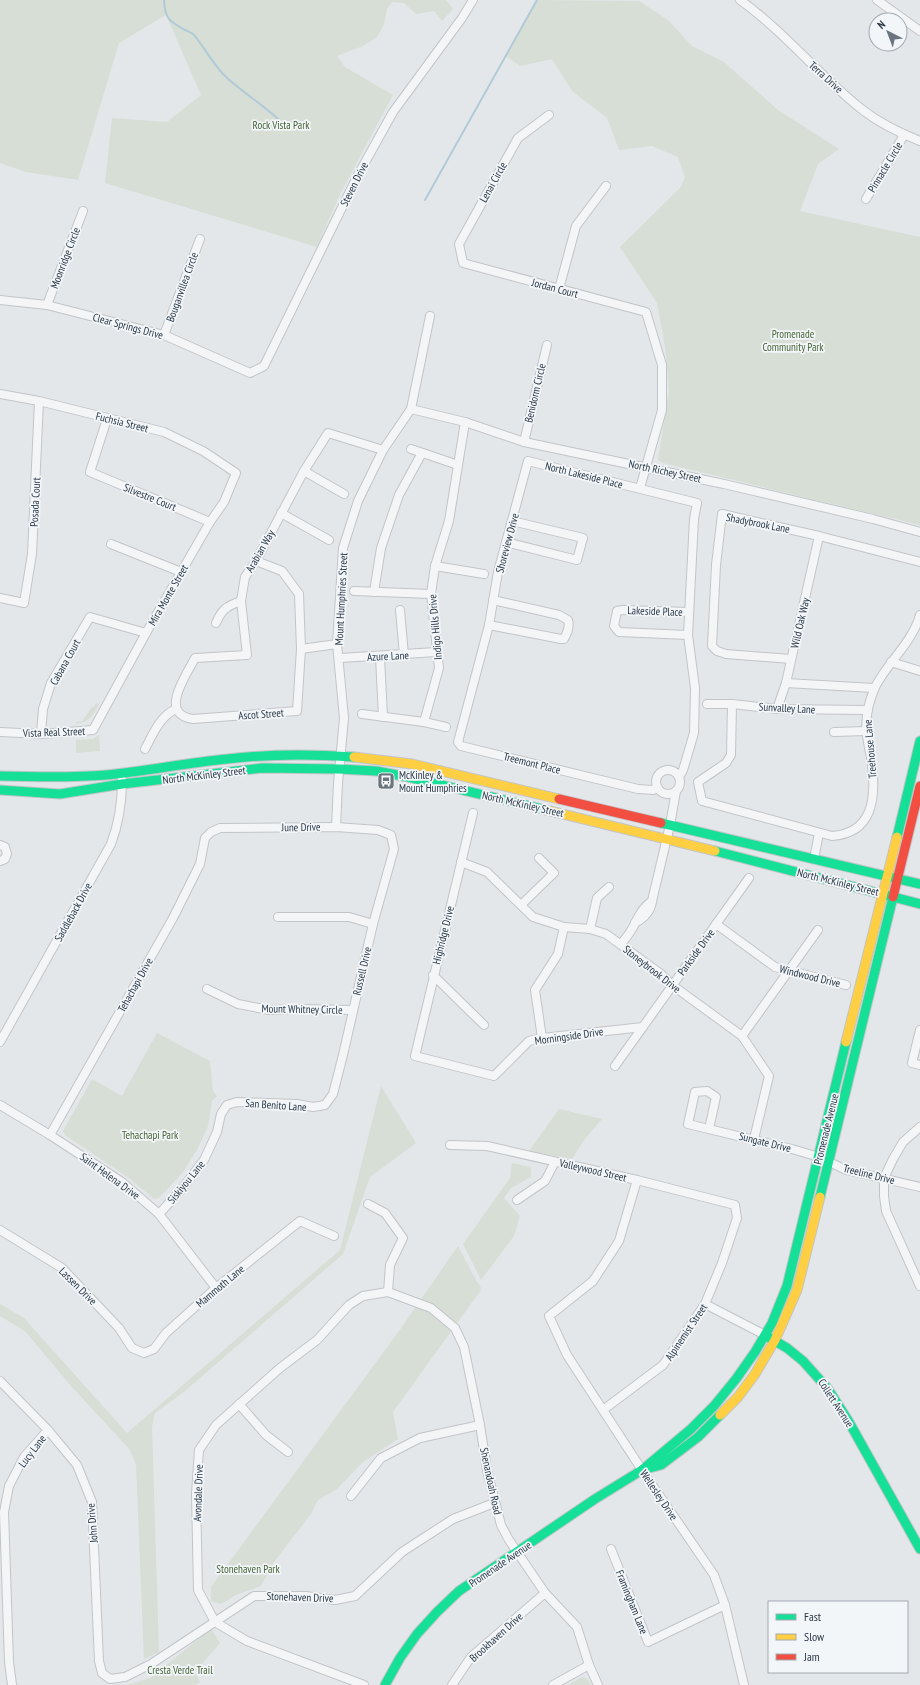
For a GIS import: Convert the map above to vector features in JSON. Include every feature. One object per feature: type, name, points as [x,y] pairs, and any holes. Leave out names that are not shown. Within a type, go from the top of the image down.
[{"type":"main road","name":"Promenade Avenue","points":[[385,1685],[396,1664],[412,1640],[433,1615],[459,1591],[595,1499],[642,1470],[655,1456],[691,1429],[729,1389],[773,1322],[787,1286],[920,740]]},
{"type":"main road","name":"North McKinley Street","points":[[0,776],[76,777],[122,773],[208,761],[261,756],[340,755],[382,758],[814,859],[897,880],[920,884]]},
{"type":"main road","name":"North McKinley Street","points":[[0,790],[60,794],[122,784],[262,768],[376,771],[408,777],[667,839],[883,893],[920,904]]},
{"type":"main road","name":"Promenade Avenue","points":[[642,1470],[661,1465],[698,1437],[738,1397],[755,1374],[774,1340],[797,1290],[920,786]]},
{"type":"main road","name":"Collett Avenue","points":[[765,1336],[791,1350],[809,1364],[829,1388],[920,1549]]},
{"type":"street","name":"Steven Drive","points":[[250,373],[264,366],[355,181],[393,112],[445,39],[462,18],[473,0]]},
{"type":"street","name":"Terra Drive","points":[[740,0],[753,9],[819,72],[864,111],[885,125],[920,142]]},
{"type":"street","points":[[881,1],[920,31]]},
{"type":"street","name":"Lenai Circle","points":[[463,263],[458,244],[518,138],[549,115]]},
{"type":"street","name":"Pinnacle Circle","points":[[866,199],[904,135]]},
{"type":"street","points":[[559,289],[576,226],[606,186]]},
{"type":"street","name":"Moonridge Circle","points":[[47,305],[82,211]]},
{"type":"street","name":"Bouganvillea Circle","points":[[164,335],[200,239]]},
{"type":"street","name":"Jordan Court","points":[[463,263],[646,312],[662,365],[662,410],[646,467]]},
{"type":"street","name":"Clear Springs Drive","points":[[0,300],[47,305],[164,335],[250,373]]},
{"type":"street","points":[[411,409],[430,316]]},
{"type":"street","name":"Benidorm Circle","points":[[524,442],[547,345]]},
{"type":"street","name":"Fuchsia Street","points":[[0,394],[39,401],[164,432],[203,451],[236,473]]},
{"type":"street","name":"Posada Court","points":[[0,598],[24,603],[32,554],[39,401]]},
{"type":"street","name":"North Richey Street","points":[[411,409],[465,422],[524,442],[724,484],[858,515],[920,532]]},
{"type":"street","name":"Mount Humphries Street","points":[[336,827],[340,755],[344,718],[340,658],[337,644],[343,548],[358,501],[383,450],[411,409]]},
{"type":"street","name":"Silvestre Court","points":[[107,419],[90,472],[210,522]]},
{"type":"street","name":"Indigo Hills Drive","points":[[424,722],[439,668],[436,652],[431,594],[436,566],[449,521],[465,422]]},
{"type":"street","name":"Arabian Way","points":[[176,709],[175,703],[178,692],[195,658],[247,656],[240,601],[244,577],[256,561],[304,471],[328,433],[383,450]]},
{"type":"street","points":[[411,449],[458,465]]},
{"type":"street","points":[[374,592],[381,548],[399,495],[422,453]]},
{"type":"street","name":"North Lakeside Place","points":[[528,461],[697,503]]},
{"type":"street","name":"Shoreview Drive","points":[[471,692],[489,625],[498,572],[528,461]]},
{"type":"street","points":[[640,488],[646,467]]},
{"type":"street","points":[[304,471],[344,494]]},
{"type":"street","name":"Mira Monte Street","points":[[101,719],[146,632],[210,522],[224,502],[236,473]]},
{"type":"street","name":"Lakeside Place","points":[[621,944],[635,923],[646,915],[652,907],[652,900],[667,839],[676,791],[680,784],[679,777],[683,770],[694,733],[695,688],[688,635],[694,519],[697,503]]},
{"type":"street","points":[[281,513],[330,540]]},
{"type":"street","name":"Shadybrook Lane","points":[[791,659],[726,654],[718,651],[712,646],[716,565],[722,514],[819,536],[920,562]]},
{"type":"street","points":[[506,542],[577,560],[583,538],[512,521]]},
{"type":"street","name":"Wild Oak Way","points":[[777,709],[786,683],[819,536]]},
{"type":"street","points":[[111,544],[181,572]]},
{"type":"street","points":[[256,561],[282,571],[299,594],[301,649],[337,644]]},
{"type":"street","points":[[436,566],[484,574]]},
{"type":"street","points":[[354,591],[431,594]]},
{"type":"street","points":[[489,625],[561,640],[564,639],[569,624],[568,620],[559,615],[493,600]]},
{"type":"street","points":[[216,623],[220,613],[229,606],[240,601]]},
{"type":"street","points":[[400,610],[404,655]]},
{"type":"street","name":"Lakeside Place","points":[[688,635],[619,632],[614,626],[618,611],[623,610],[689,612]]},
{"type":"street","name":"Treehouse Lane","points":[[732,704],[732,755],[726,763],[698,782],[702,801],[832,836],[842,836],[850,833],[858,827],[870,812],[874,796],[872,765],[867,731],[868,710],[874,688],[917,627],[920,615]]},
{"type":"street","name":"Cabana Court","points":[[41,734],[43,709],[51,683],[90,617],[146,632]]},
{"type":"street","name":"Ascot Street","points":[[176,709],[180,715],[185,718],[193,719],[297,711],[301,649]]},
{"type":"street","name":"Azure Lane","points":[[340,658],[436,652]]},
{"type":"street","points":[[380,656],[383,717]]},
{"type":"street","points":[[891,662],[920,671]]},
{"type":"street","points":[[786,683],[874,688]]},
{"type":"street","name":"Treemont Place","points":[[471,692],[458,742],[461,746],[638,789],[653,790],[658,788]]},
{"type":"street","name":"Sunvalley Lane","points":[[707,704],[732,704],[777,709],[868,710]]},
{"type":"street","points":[[145,749],[164,717],[169,712],[176,709]]},
{"type":"street","points":[[362,714],[424,722],[446,727]]},
{"type":"street","name":"Vista Real Street","points":[[0,732],[41,734],[94,730],[101,719]]},
{"type":"street","points":[[834,732],[867,731]]},
{"type":"street","points":[[676,791],[668,794],[660,791],[656,780],[660,773],[670,770],[674,771],[679,777]]},
{"type":"street","name":"Saddleback Drive","points":[[0,1042],[111,844],[118,825],[122,797],[122,773]]},
{"type":"street","name":"Highridge Drive","points":[[415,1056],[433,975],[473,813]]},
{"type":"street","name":"June Drive","points":[[211,832],[220,828],[336,827],[378,830],[391,835]]},
{"type":"street","name":"Tehachapi Drive","points":[[50,1135],[173,918],[200,864],[206,838],[211,832]]},
{"type":"street","points":[[814,859],[819,833]]},
{"type":"street","name":"Russell Drive","points":[[325,1105],[333,1094],[373,924],[394,849],[391,835]]},
{"type":"street","points":[[0,845],[6,849],[7,854],[5,859],[0,861]]},
{"type":"street","points":[[521,905],[554,873],[539,858]]},
{"type":"street","name":"Stoneybrook Drive","points":[[461,862],[487,872],[533,917],[564,927],[590,929],[606,934],[661,974],[672,986],[742,1036],[769,1076],[754,1140]]},
{"type":"street","name":"Parkside Drive","points":[[615,1066],[749,878]]},
{"type":"street","points":[[590,929],[597,898],[609,887]]},
{"type":"street","points":[[278,917],[349,917],[373,924]]},
{"type":"street","name":"Windwood Drive","points":[[716,924],[775,967],[846,984]]},
{"type":"street","points":[[542,1038],[535,990],[558,954],[564,927]]},
{"type":"street","points":[[742,1036],[818,930]]},
{"type":"street","points":[[433,975],[484,1025]]},
{"type":"street","name":"Mount Whitney Circle","points":[[207,989],[238,1004],[268,1010],[300,1008],[353,1010]]},
{"type":"street","name":"Morningside Drive","points":[[415,1056],[494,1076],[529,1041],[542,1038],[643,1027]]},
{"type":"street","points":[[920,1030],[912,1063],[920,1065]]},
{"type":"street","name":"Sungate Drive","points":[[709,1129],[716,1097],[707,1091],[695,1092],[688,1124],[819,1158]]},
{"type":"street","name":"San Benito Lane","points":[[227,1105],[237,1102],[298,1104],[313,1107],[325,1105]]},
{"type":"street","name":"Saint Helena Drive","points":[[0,1105],[50,1135],[122,1182],[159,1214],[216,1288]]},
{"type":"street","name":"Siskiyou Lane","points":[[159,1214],[181,1190],[204,1160],[217,1132],[221,1114],[227,1105]]},
{"type":"street","points":[[920,1127],[903,1142],[892,1159],[884,1178],[886,1211],[920,1286]]},
{"type":"street","name":"Valleywood Street","points":[[450,1145],[487,1146],[637,1180],[735,1205]]},
{"type":"street","name":"Treeline Drive","points":[[819,1158],[846,1170],[920,1187]]},
{"type":"street","points":[[517,1200],[545,1181],[555,1162]]},
{"type":"street","name":"Wellesley Drive","points":[[637,1180],[619,1241],[593,1281],[549,1316],[567,1354],[642,1470],[714,1575],[725,1604],[744,1685]]},
{"type":"street","points":[[368,1204],[385,1213],[403,1238],[390,1265],[388,1292]]},
{"type":"street","name":"Alpinemist Street","points":[[603,1410],[663,1365],[705,1304],[722,1264],[737,1218],[735,1205]]},
{"type":"street","name":"Mammoth Lane","points":[[144,1353],[154,1349],[166,1333],[216,1288],[300,1220],[334,1236]]},
{"type":"street","name":"Lassen Drive","points":[[0,1230],[62,1268],[120,1328],[132,1348],[144,1353]]},
{"type":"street","name":"Avondale Drive","points":[[215,1622],[198,1590],[196,1494],[200,1450],[216,1425],[280,1368],[317,1340],[349,1304],[363,1296],[388,1292]]},
{"type":"street","name":"Shenandoah Road","points":[[388,1292],[431,1308],[455,1328],[464,1347],[480,1425],[487,1470],[501,1525],[517,1552],[545,1593],[577,1627],[589,1666],[598,1685]]},
{"type":"street","name":"Collett Avenue","points":[[705,1304],[765,1336]]},
{"type":"street","name":"John Drive","points":[[0,1381],[48,1430],[77,1464],[92,1502],[99,1661],[102,1673]]},
{"type":"street","points":[[240,1404],[266,1435],[288,1452]]},
{"type":"street","points":[[351,1496],[381,1458],[420,1438],[480,1425]]},
{"type":"street","name":"Lucy Lane","points":[[12,1685],[9,1662],[4,1512],[9,1486],[24,1457],[48,1430]]},
{"type":"street","name":"Stonehaven Drive","points":[[102,1673],[110,1679],[125,1677],[151,1664],[254,1596],[306,1596],[335,1600],[356,1596],[402,1552],[454,1519],[494,1502]]},
{"type":"street","name":"Framingham Lane","points":[[612,1549],[648,1642],[725,1604]]},
{"type":"street","name":"Brookhaven Drive","points":[[452,1685],[471,1657],[545,1593]]},
{"type":"street","points":[[215,1622],[246,1641],[364,1685]]},
{"type":"street","points":[[553,1685],[589,1666]]},
{"type":"green space","name":"Rock Vista Park","points":[[0,0],[446,0],[453,9],[442,21],[434,11],[416,14],[404,3],[392,2],[387,9],[384,24],[377,37],[363,46],[337,56],[345,67],[393,95],[340,194],[317,247],[105,183],[112,118],[167,122],[201,95],[166,15],[119,43],[78,180],[26,172],[0,163]]},
{"type":"green space","name":"Promenade Community Park","points":[[537,0],[639,1],[668,20],[692,46],[724,62],[778,110],[839,149],[818,164],[800,211],[920,237],[920,525],[663,463],[658,460],[669,391],[665,347],[657,303],[620,247],[680,188],[685,177],[678,157],[652,146],[619,150],[607,118],[572,91],[552,59],[520,66],[506,56]]},
{"type":"green space","points":[[96,703],[99,704],[90,718],[84,722],[76,724],[76,722],[83,721],[84,717]]},
{"type":"green space","points":[[99,735],[100,751],[76,753],[76,740],[93,739]]},
{"type":"green space","name":"Tehachapi Park","points":[[157,1033],[210,1061],[213,1091],[217,1096],[212,1101],[208,1126],[198,1148],[183,1172],[159,1198],[154,1199],[129,1178],[65,1135],[63,1131],[92,1079],[122,1096]]},
{"type":"green space","points":[[381,1086],[416,1143],[370,1177],[343,1254],[185,1391],[155,1413],[152,1427],[159,1652],[144,1659],[136,1465],[130,1450],[71,1386],[25,1331],[0,1316],[0,1304],[24,1318],[127,1433],[340,1250]]},
{"type":"green space","points":[[559,1109],[602,1119],[584,1140],[572,1159],[529,1151]]},
{"type":"green space","points":[[512,1163],[531,1167],[531,1177],[511,1188],[504,1198],[520,1216],[514,1236],[481,1280],[463,1244],[510,1178]]},
{"type":"green space","name":"Stonehaven Park","points":[[458,1246],[481,1287],[481,1290],[393,1412],[398,1439],[363,1462],[337,1489],[318,1500],[311,1514],[274,1562],[261,1586],[236,1595],[221,1604],[211,1601],[211,1587],[399,1331]]},
{"type":"green space","name":"Cresta Verde Trail","points":[[211,1629],[220,1643],[195,1672],[200,1682],[196,1685],[128,1685],[150,1678]]},
{"type":"green space","points":[[582,1677],[586,1678],[591,1685],[568,1685]]},
{"type":"waterway","points":[[164,0],[165,11],[169,19],[192,33],[223,74],[278,119]]},
{"type":"waterway","points":[[425,200],[537,0]]},
{"type":"traffic: fast","points":[[897,837],[920,741]]},
{"type":"traffic: fast","points":[[0,776],[93,776],[243,757],[275,755],[354,757]]},
{"type":"traffic: fast","points":[[0,790],[60,794],[122,784],[262,768],[339,769],[376,771],[408,777],[546,810]]},
{"type":"traffic: fast","points":[[661,823],[920,884]]},
{"type":"traffic: fast","points":[[715,851],[920,904]]},
{"type":"traffic: fast","points":[[820,1197],[893,897]]},
{"type":"traffic: fast","points":[[642,1470],[691,1429],[714,1406],[755,1352],[772,1323],[787,1286],[846,1042]]},
{"type":"traffic: fast","points":[[768,1337],[787,1348],[803,1361],[828,1389],[849,1422],[920,1549]]},
{"type":"traffic: fast","points":[[385,1685],[400,1658],[417,1634],[459,1591],[595,1499],[642,1470],[661,1465],[698,1437],[720,1415]]},
{"type":"traffic: slow","points":[[354,757],[412,764],[559,799]]},
{"type":"traffic: slow","points":[[546,810],[715,851]]},
{"type":"traffic: slow","points":[[846,1042],[897,837]]},
{"type":"traffic: slow","points":[[720,1415],[738,1397],[755,1374],[775,1340],[797,1290],[820,1197]]},
{"type":"traffic: jam","points":[[893,897],[920,786]]},
{"type":"traffic: jam","points":[[559,799],[661,823]]},
{"type":"place","name":"McKinley & Mount Humphries","points":[[386,781]]}]
